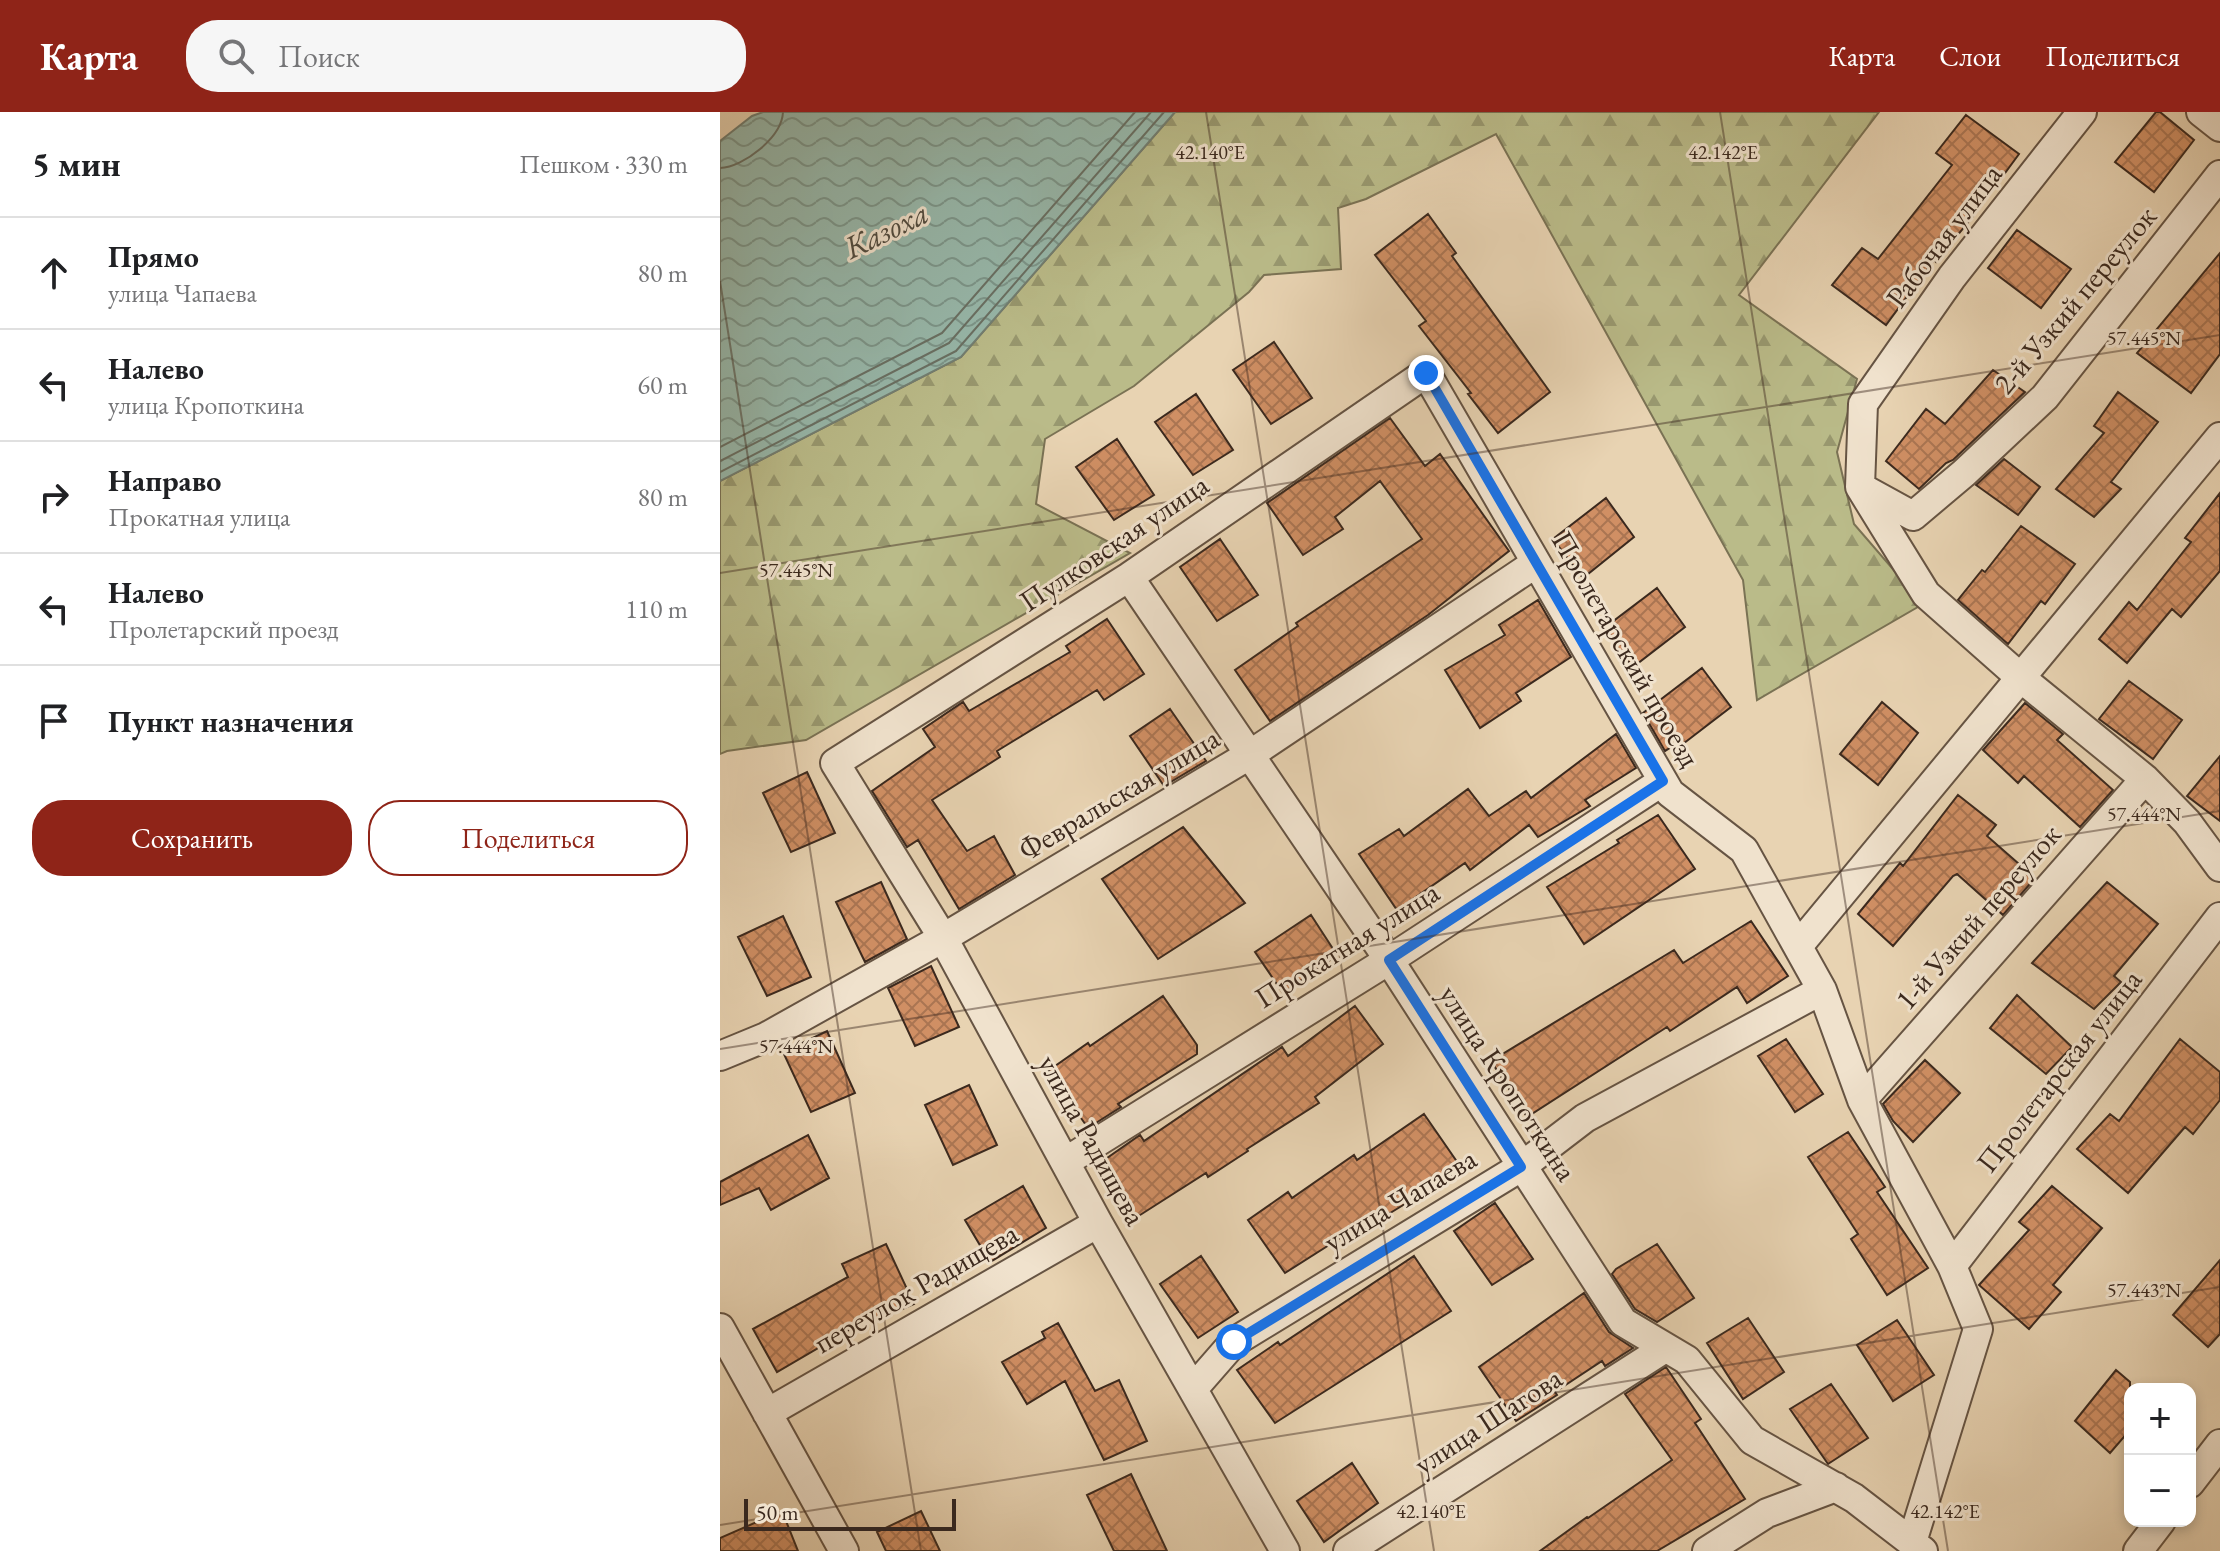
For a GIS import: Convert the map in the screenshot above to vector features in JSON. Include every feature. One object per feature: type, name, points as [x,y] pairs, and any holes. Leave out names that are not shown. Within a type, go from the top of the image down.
[{"type":"street","name":"Рабочая улица","points":[[1860,487],[1863,404],[1952,277],[2082,112]]},
{"type":"street","points":[[2201,112],[2220,127]]},
{"type":"street","name":"2-й Узкий переулок","points":[[1860,487],[1913,516],[1964,473],[2045,397],[2220,175]]},
{"type":"street","name":"Пролетарский проезд","points":[[1426,373],[1670,793],[1744,850],[1822,990],[1862,1100],[1952,1266],[1978,1329],[1918,1547]]},
{"type":"street","name":"Пулковская улица","points":[[835,763],[1129,577],[1426,373]]},
{"type":"street","points":[[1799,945],[2220,437]]},
{"type":"street","points":[[1860,487],[1926,594],[2021,678],[2145,779],[2187,822],[2220,867]]},
{"type":"street","name":"Февральская улица","points":[[720,1056],[766,1037],[943,938],[1251,754],[1536,563]]},
{"type":"street","name":"улица Кропоткина","points":[[1129,577],[1389,960],[1623,1322],[1687,1360],[1752,1440],[1854,1498],[1918,1547]]},
{"type":"street","name":"улица Радищева","points":[[835,763],[943,938],[1098,1223],[1285,1551]]},
{"type":"street","name":"1-й Узкий переулок","points":[[1862,1100],[2145,779]]},
{"type":"street","name":"Прокатная улица","points":[[1065,1162],[1389,960],[1663,781]]},
{"type":"street","name":"Пролетарская улица","points":[[1952,1266],[2220,917]]},
{"type":"street","name":"улица Чапаева","points":[[1193,1389],[1234,1342],[1521,1167],[1585,1118],[1822,990]]},
{"type":"street","name":"переулок Радищева","points":[[767,1413],[1098,1223]]},
{"type":"street","points":[[720,1328],[844,1551]]},
{"type":"street","name":"улица Шагова","points":[[1348,1551],[1665,1348]]},
{"type":"street","points":[[2196,1475],[2220,1444]]},
{"type":"street","points":[[1707,1551],[1767,1513],[1836,1487]]},
{"type":"street","points":[[2138,1551],[2156,1527]]},
{"type":"green space","points":[[1175,112],[1879,112],[1739,295],[1857,379],[1837,452],[1854,524],[1923,604],[1757,700],[1743,580],[1496,134],[1366,199],[1338,208],[1341,269],[1264,275],[1249,292],[1134,386],[1045,439],[1036,504],[1130,553],[806,740],[720,754],[720,481],[961,357]]},
{"type":"water","name":"Казоха","points":[[763,112],[1175,112],[961,357],[720,481],[720,141],[752,116]]},
{"type":"building","points":[[2156,112],[2194,140],[2154,192],[2115,162]]},
{"type":"building","points":[[1966,115],[2019,154],[1886,325],[1832,285],[1862,248],[1878,259],[1952,165],[1936,153]]},
{"type":"building","points":[[1428,214],[1456,253],[1452,256],[1550,392],[1498,433],[1419,326],[1426,321],[1375,255]]},
{"type":"building","points":[[2017,230],[2071,269],[2041,308],[1988,268]]},
{"type":"building","points":[[2220,253],[2220,354],[2191,393],[2137,353]]},
{"type":"building","points":[[1274,342],[1312,398],[1271,424],[1233,370]]},
{"type":"building","points":[[1993,370],[2025,392],[1919,489],[1886,461],[1926,409],[1945,424]]},
{"type":"building","points":[[2118,392],[2158,422],[2111,482],[2121,489],[2094,517],[2056,489],[2104,433],[2094,426]]},
{"type":"building","points":[[1196,394],[1233,450],[1193,475],[1155,422]]},
{"type":"building","points":[[1390,418],[1425,466],[1440,454],[1509,551],[1428,615],[1270,721],[1235,670],[1298,626],[1296,623],[1422,539],[1380,481],[1335,517],[1343,529],[1303,555],[1267,503]]},
{"type":"building","points":[[1117,439],[1154,495],[1114,520],[1076,467]]},
{"type":"building","points":[[2004,459],[2040,487],[2018,515],[1976,485]]},
{"type":"building","points":[[2220,493],[2220,571],[2181,617],[2172,609],[2127,663],[2099,639],[2129,602],[2137,610],[2191,542],[2185,538]]},
{"type":"building","points":[[1606,498],[1634,537],[1583,578],[1553,539]]},
{"type":"building","points":[[2021,526],[2075,564],[2045,604],[2041,601],[2008,644],[1958,600],[1982,570],[1985,572]]},
{"type":"building","points":[[1220,539],[1258,595],[1217,621],[1180,567]]},
{"type":"building","points":[[1657,588],[1685,627],[1633,667],[1603,629]]},
{"type":"building","points":[[1538,600],[1571,657],[1516,693],[1521,701],[1480,728],[1445,670],[1505,635],[1499,625]]},
{"type":"building","points":[[1107,619],[1144,674],[1104,700],[1097,690],[997,751],[1000,757],[932,800],[967,851],[994,836],[1015,875],[959,909],[918,840],[907,847],[872,791],[935,747],[923,729],[963,702],[969,711],[1070,652],[1066,646]]},
{"type":"building","points":[[1702,668],[1731,707],[1679,747],[1676,744],[1665,751],[1643,713]]},
{"type":"building","points":[[2129,681],[2182,720],[2153,759],[2099,719]]},
{"type":"building","points":[[1882,702],[1918,733],[1878,785],[1840,754]]},
{"type":"building","points":[[2025,703],[2063,734],[2057,740],[2113,790],[2080,827],[2024,776],[2018,783],[1983,750]]},
{"type":"building","points":[[1170,709],[1206,761],[1164,786],[1130,736]]},
{"type":"building","points":[[1616,734],[1636,768],[1585,800],[1590,806],[1538,837],[1529,825],[1470,870],[1465,863],[1397,910],[1359,854],[1399,829],[1404,836],[1468,789],[1489,816],[1526,791],[1531,798]]},
{"type":"building","points":[[2220,756],[2220,821],[2187,796]]},
{"type":"building","points":[[807,772],[835,833],[791,852],[763,793]]},
{"type":"building","points":[[1958,795],[1996,825],[1987,836],[2035,878],[2003,915],[1957,874],[1893,946],[1858,914],[1900,863],[1903,866]]},
{"type":"building","points":[[1658,815],[1695,869],[1584,944],[1547,887]]},
{"type":"building","points":[[1183,827],[1245,903],[1158,959],[1102,879]]},
{"type":"building","points":[[881,882],[907,939],[865,962],[836,902]]},
{"type":"building","points":[[2107,882],[2158,924],[2114,976],[2121,982],[2094,1009],[2032,963]]},
{"type":"building","points":[[1311,915],[1337,955],[1283,993],[1255,952]]},
{"type":"building","points":[[783,916],[811,977],[767,996],[738,937]]},
{"type":"building","points":[[1751,921],[1788,976],[1747,1003],[1737,987],[1670,1031],[1667,1027],[1527,1117],[1491,1061],[1674,950],[1683,963]]},
{"type":"building","points":[[931,966],[959,1027],[915,1046],[888,988]]},
{"type":"building","points":[[2017,995],[2072,1047],[2046,1074],[1990,1028]]},
{"type":"building","points":[[1163,996],[1197,1045],[1197,1054],[1118,1104],[1121,1107],[1088,1128],[1048,1071]]},
{"type":"building","points":[[1355,1006],[1383,1044],[1315,1097],[1319,1103],[1208,1177],[1206,1173],[1137,1217],[1100,1163],[1140,1135],[1144,1141],[1282,1047],[1288,1056]]},
{"type":"building","points":[[827,1031],[855,1093],[811,1112],[783,1052]]},
{"type":"building","points":[[1786,1039],[1823,1094],[1795,1112],[1758,1056]]},
{"type":"building","points":[[2180,1039],[2220,1072],[2220,1100],[2193,1134],[2185,1127],[2128,1193],[2077,1149],[2110,1114],[2119,1121]]},
{"type":"building","points":[[1925,1060],[1960,1093],[1913,1142],[1893,1121],[1883,1104]]},
{"type":"building","points":[[969,1085],[997,1145],[953,1165],[925,1105]]},
{"type":"building","points":[[1424,1114],[1462,1169],[1351,1237],[1348,1233],[1285,1273],[1248,1220],[1288,1192],[1292,1198],[1354,1155],[1357,1160]]},
{"type":"building","points":[[1848,1132],[1885,1187],[1877,1192],[1928,1268],[1887,1295],[1851,1239],[1858,1234],[1808,1157]]},
{"type":"building","points":[[808,1135],[829,1178],[771,1210],[759,1188],[720,1205],[720,1182]]},
{"type":"building","points":[[1023,1186],[1046,1228],[990,1262],[965,1220]]},
{"type":"building","points":[[2052,1186],[2102,1228],[2053,1285],[2061,1292],[2029,1329],[1979,1285],[2029,1230],[2019,1222]]},
{"type":"building","points":[[1495,1203],[1533,1259],[1492,1285],[1454,1231]]},
{"type":"building","points":[[886,1244],[914,1304],[870,1323],[868,1319],[777,1372],[753,1329],[848,1277],[842,1264]]},
{"type":"building","points":[[1657,1244],[1694,1298],[1657,1322],[1635,1309],[1612,1274]]},
{"type":"building","points":[[1201,1256],[1238,1312],[1198,1338],[1160,1284]]},
{"type":"building","points":[[1414,1256],[1451,1311],[1275,1423],[1237,1370]]},
{"type":"building","points":[[2220,1260],[2220,1334],[2208,1347],[2173,1315]]},
{"type":"building","points":[[1584,1293],[1609,1332],[1633,1348],[1605,1366],[1602,1361],[1516,1421],[1479,1367]]},
{"type":"building","points":[[1748,1318],[1784,1372],[1743,1399],[1707,1343]]},
{"type":"building","points":[[1897,1320],[1934,1375],[1893,1401],[1857,1345]]},
{"type":"building","points":[[1058,1323],[1095,1391],[1119,1380],[1147,1441],[1104,1460],[1065,1381],[1027,1404],[1002,1362],[1045,1338],[1042,1332]]},
{"type":"building","points":[[1666,1367],[1701,1419],[1695,1423],[1745,1499],[1657,1551],[1540,1551],[1672,1460],[1625,1394]]},
{"type":"building","points":[[2116,1370],[2130,1382],[2124,1383],[2124,1437],[2110,1453],[2075,1421]]},
{"type":"building","points":[[1831,1384],[1868,1438],[1828,1464],[1790,1409]]},
{"type":"building","points":[[1352,1463],[1378,1503],[1324,1542],[1297,1501]]},
{"type":"building","points":[[1131,1474],[1167,1551],[1114,1551],[1087,1495]]},
{"type":"building","points":[[782,1511],[798,1551],[720,1551],[720,1538]]},
{"type":"building","points":[[921,1511],[940,1551],[886,1551],[877,1532]]},
{"type":"route","points":[[1234,1342],[1521,1167],[1389,960],[1663,781],[1426,373]]}]
